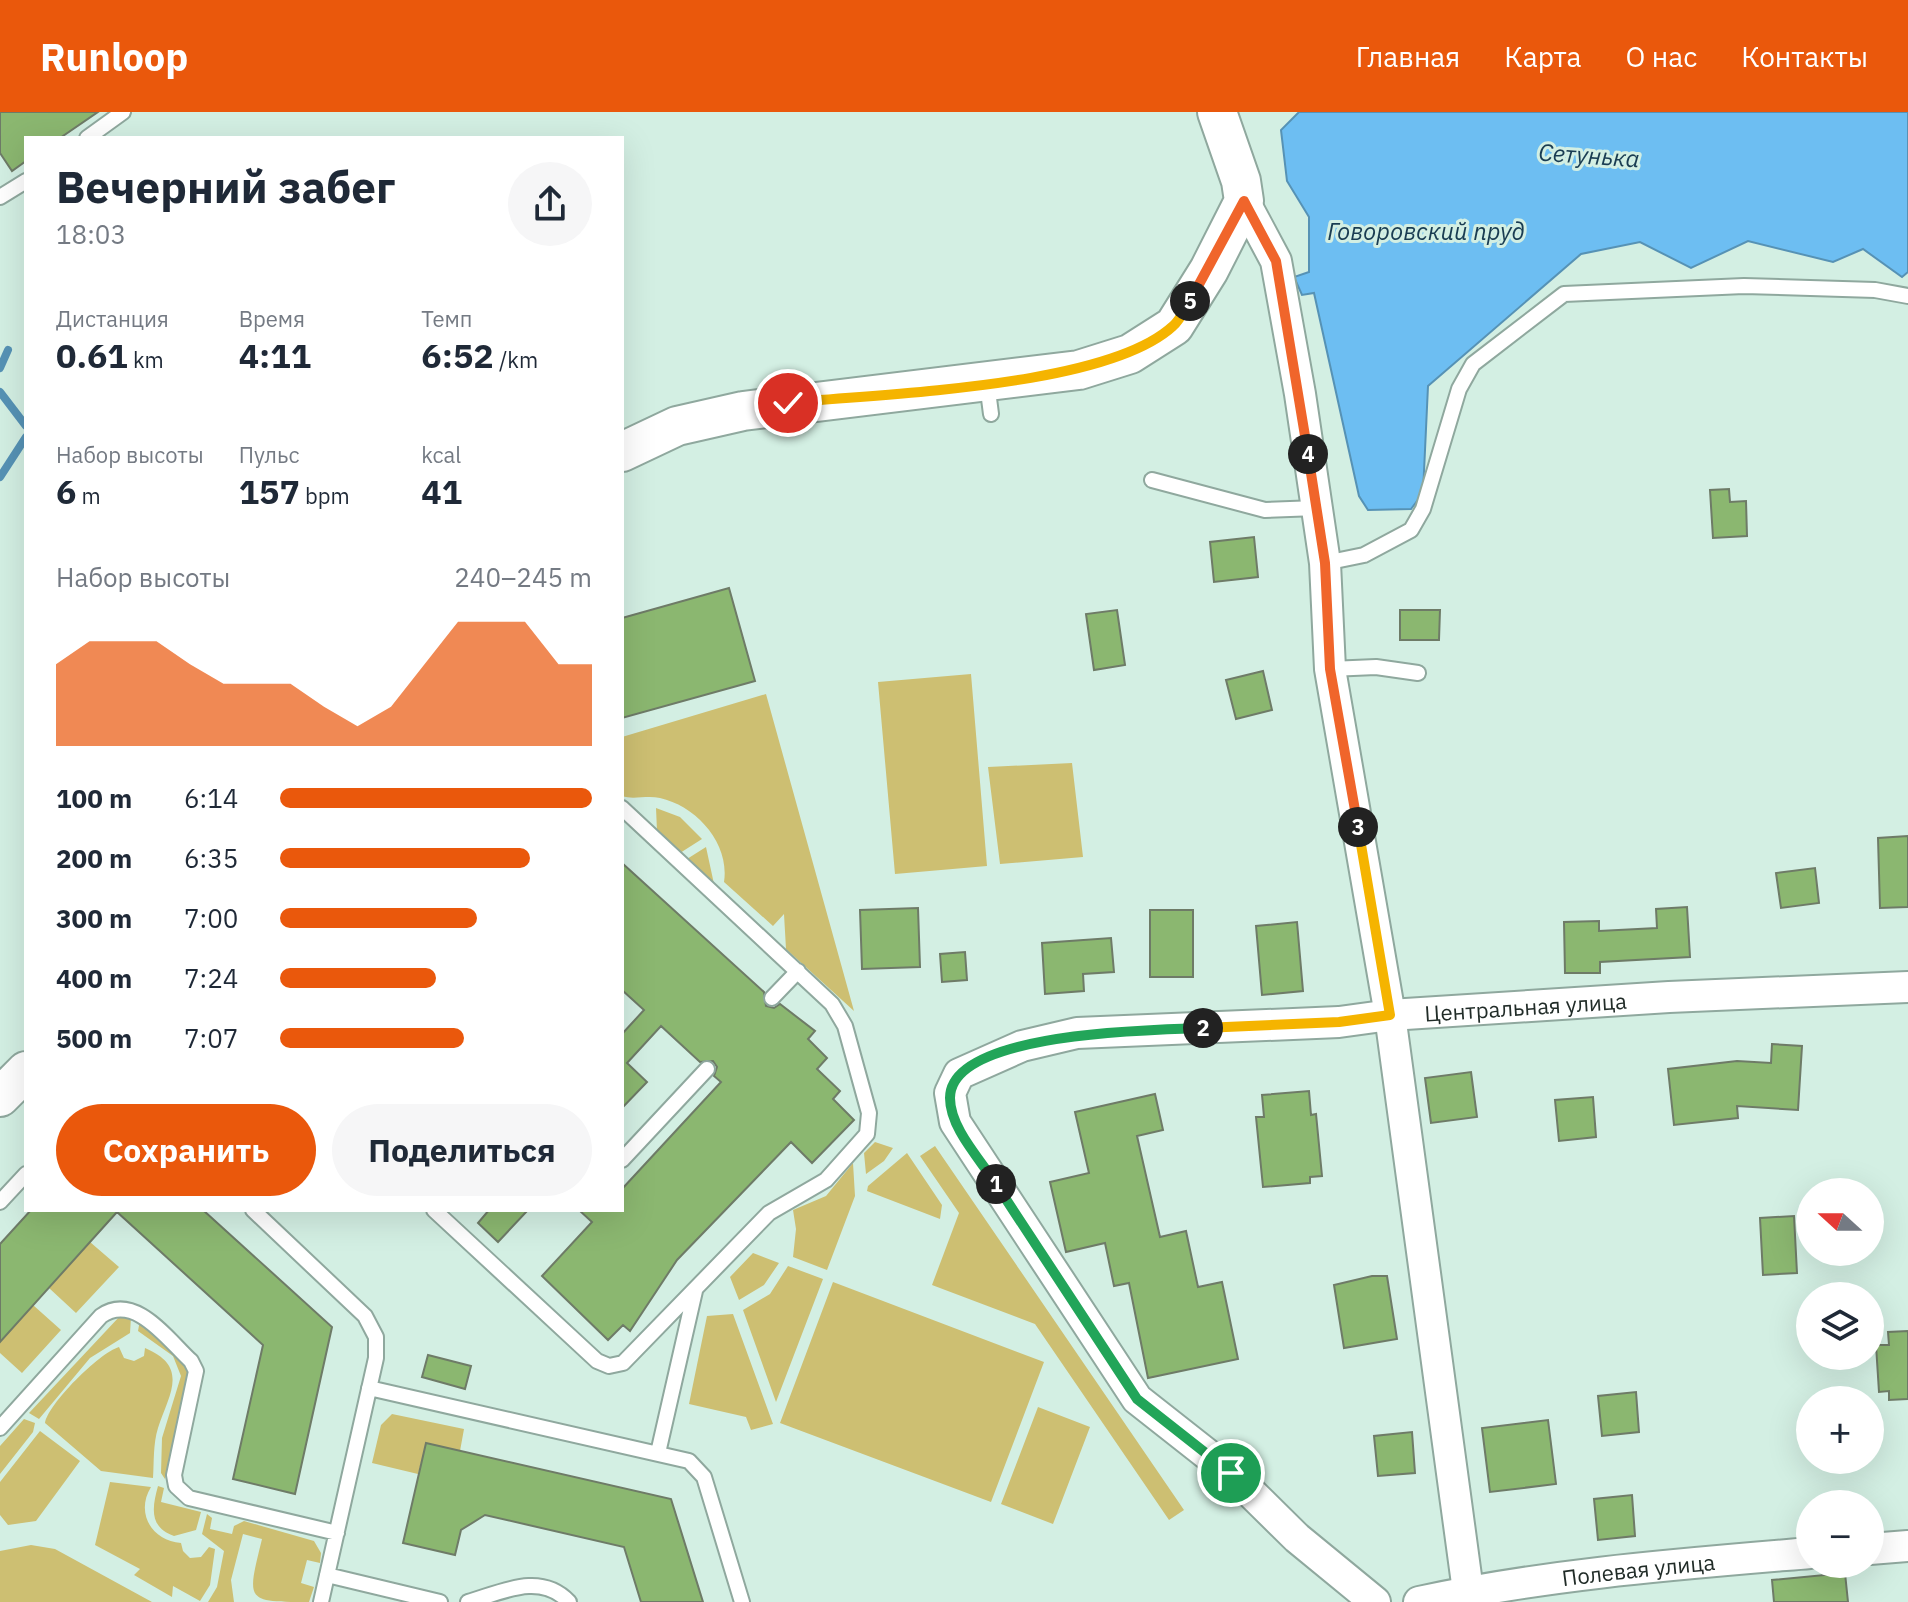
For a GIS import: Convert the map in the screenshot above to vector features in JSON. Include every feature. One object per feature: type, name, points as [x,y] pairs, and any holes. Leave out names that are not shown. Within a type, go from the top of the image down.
[{"type":"street","points":[[1217,112],[1241,181],[1244,201],[1276,261],[1325,563],[1330,669],[1390,1015],[1465,1597]]},
{"type":"street","points":[[624,451],[677,426],[743,411],[989,398],[1130,354],[1174,326],[1209,270],[1244,201]]},
{"type":"street","name":"Центральная улица","points":[[1375,1602],[1297,1538],[1231,1473],[1137,1399],[955,1122],[950,1093],[959,1074],[1022,1046],[1077,1033],[1339,1022],[1390,1015],[1908,987]]},
{"type":"street","points":[[0,1097],[24,1073]]},
{"type":"street","points":[[1884,1548],[1908,1546]]},
{"type":"street","name":"Полевая улица","points":[[1419,1602],[1707,1562],[1796,1554]]},
{"type":"lane","points":[[90,136],[123,112]]},
{"type":"lane","points":[[0,197],[24,182]]},
{"type":"lane","points":[[1325,563],[1364,555],[1411,530],[1423,509],[1459,389],[1473,364],[1564,294],[1744,286],[1875,290],[1908,296]]},
{"type":"lane","points":[[1152,480],[1265,510],[1317,508]]},
{"type":"lane","points":[[1330,669],[1376,667],[1418,673]]},
{"type":"lane","points":[[436,1212],[602,1365],[623,1363],[773,1209],[826,1180],[858,1147],[869,1128],[869,1113],[845,1026],[826,998],[624,810]]},
{"type":"lane","points":[[772,998],[798,971]]},
{"type":"lane","points":[[624,1158],[707,1069]]},
{"type":"lane","points":[[0,1202],[24,1176]]},
{"type":"lane","points":[[255,1212],[369,1322],[377,1347],[321,1602]]},
{"type":"lane","points":[[658,1453],[696,1288]]},
{"type":"lane","points":[[0,1428],[101,1316],[115,1309],[128,1309],[141,1315],[191,1361],[196,1371],[174,1475],[180,1491],[189,1498],[337,1533]]},
{"type":"lane","points":[[369,1388],[689,1461],[704,1477],[742,1602]]},
{"type":"lane","points":[[327,1575],[440,1602]]},
{"type":"lane","points":[[468,1602],[521,1585],[556,1592],[569,1602]]},
{"type":"shaded area","points":[[971,674],[987,866],[895,874],[878,682]]},
{"type":"shaded area","points":[[766,694],[854,1011],[786,949],[784,914],[773,926],[724,882],[722,854],[708,828],[698,818],[673,802],[660,798],[624,796],[624,736]]},
{"type":"shaded area","points":[[1072,763],[1083,857],[1000,864],[988,767]]},
{"type":"shaded area","points":[[656,808],[680,817],[702,839],[680,853],[657,831]]},
{"type":"shaded area","points":[[706,847],[714,884],[687,859]]},
{"type":"shaded area","points":[[875,1142],[893,1148],[884,1161],[866,1174],[864,1153]]},
{"type":"shaded area","points":[[935,1146],[1184,1510],[1169,1520],[1035,1324],[932,1285],[959,1213],[920,1156]]},
{"type":"shaded area","points":[[907,1153],[942,1205],[940,1219],[867,1191],[868,1186]]},
{"type":"shaded area","points":[[853,1163],[855,1196],[827,1270],[793,1257],[796,1229],[793,1210],[826,1196]]},
{"type":"shaded area","points":[[90,1242],[119,1267],[76,1313],[49,1288]]},
{"type":"shaded area","points":[[753,1253],[779,1263],[764,1285],[739,1300],[730,1277]]},
{"type":"shaded area","points":[[788,1266],[823,1279],[776,1402],[743,1310],[770,1294]]},
{"type":"shaded area","points":[[833,1282],[1044,1362],[991,1502],[780,1423]]},
{"type":"shaded area","points":[[33,1305],[61,1330],[22,1373],[0,1353],[0,1342]]},
{"type":"shaded area","points":[[733,1314],[773,1424],[751,1430],[746,1417],[689,1404],[707,1316]]},
{"type":"shaded area","points":[[120,1316],[131,1317],[130,1333],[90,1358],[39,1419],[29,1413]]},
{"type":"shaded area","points":[[140,1320],[183,1360],[188,1370],[165,1479],[161,1473],[162,1438],[181,1376],[173,1356],[138,1331]]},
{"type":"shaded area","points":[[119,1347],[124,1358],[134,1361],[144,1356],[145,1348],[159,1355],[172,1373],[171,1393],[155,1440],[153,1478],[101,1471],[45,1423],[55,1404],[76,1380],[99,1359]]},
{"type":"shaded area","points":[[1038,1407],[1090,1427],[1053,1524],[1001,1504]]},
{"type":"shaded area","points":[[392,1414],[464,1429],[460,1451],[426,1444],[418,1474],[372,1463],[381,1425]]},
{"type":"shaded area","points":[[24,1419],[35,1423],[33,1432],[0,1474],[0,1446]]},
{"type":"shaded area","points":[[40,1431],[80,1461],[36,1521],[8,1525],[0,1515],[0,1482]]},
{"type":"shaded area","points":[[110,1482],[151,1487],[145,1506],[149,1524],[162,1537],[181,1543],[183,1551],[190,1558],[201,1557],[209,1547],[215,1549],[210,1585],[200,1601],[173,1586],[172,1597],[134,1575],[140,1569],[95,1545]]},
{"type":"shaded area","points":[[158,1486],[164,1488],[161,1502],[201,1512],[196,1530],[174,1536],[160,1527],[154,1516]]},
{"type":"shaded area","points":[[207,1514],[212,1518],[210,1529],[232,1534],[234,1526],[244,1521],[314,1541],[321,1553],[320,1563],[307,1560],[301,1583],[314,1587],[309,1602],[272,1601],[256,1594],[254,1575],[262,1539],[243,1534],[231,1580],[234,1602],[208,1602],[217,1587],[224,1551],[202,1534]]},
{"type":"shaded area","points":[[31,1545],[55,1549],[152,1602],[0,1602],[0,1551]]},
{"type":"water","name":"Говоровский пруд","points":[[1299,112],[1908,112],[1908,272],[1902,277],[1863,249],[1833,262],[1748,241],[1691,268],[1640,242],[1581,254],[1428,386],[1423,493],[1411,509],[1368,510],[1359,496],[1314,293],[1302,295],[1294,277],[1309,272],[1309,217],[1287,181],[1281,130]]},
{"type":"building","points":[[0,112],[98,112],[63,136],[24,136],[24,162],[12,171],[0,153]]},
{"type":"building","points":[[1729,489],[1730,502],[1746,501],[1747,536],[1713,538],[1710,490]]},
{"type":"building","points":[[1254,537],[1258,577],[1214,582],[1210,542]]},
{"type":"building","points":[[729,588],[755,681],[624,717],[624,617]]},
{"type":"building","points":[[1117,610],[1125,665],[1094,670],[1086,614]]},
{"type":"building","points":[[1400,610],[1440,610],[1439,640],[1400,640]]},
{"type":"building","points":[[1263,671],[1272,710],[1236,719],[1226,680]]},
{"type":"building","points":[[1908,836],[1908,907],[1880,908],[1878,838]]},
{"type":"building","points":[[624,865],[764,992],[766,1006],[774,1008],[780,1004],[815,1031],[808,1039],[827,1058],[817,1069],[840,1091],[833,1099],[854,1120],[812,1163],[791,1142],[677,1260],[630,1331],[623,1325],[608,1340],[542,1276],[592,1222],[581,1212],[624,1212],[624,1187],[721,1082],[714,1076],[717,1067],[713,1061],[700,1062],[661,1026],[627,1063],[647,1082],[624,1106],[624,1032],[644,1010],[624,992]]},
{"type":"building","points":[[1815,868],[1819,903],[1781,908],[1776,873]]},
{"type":"building","points":[[1687,907],[1690,957],[1600,962],[1600,973],[1565,973],[1564,922],[1599,921],[1599,931],[1657,928],[1656,909]]},
{"type":"building","points":[[918,908],[920,967],[862,969],[860,910]]},
{"type":"building","points":[[1150,910],[1193,910],[1193,977],[1150,977]]},
{"type":"building","points":[[1297,922],[1303,991],[1262,995],[1256,926]]},
{"type":"building","points":[[1111,938],[1114,972],[1083,974],[1084,991],[1045,994],[1042,943]]},
{"type":"building","points":[[965,952],[967,980],[942,982],[940,954]]},
{"type":"building","points":[[1772,1044],[1802,1046],[1798,1110],[1737,1106],[1738,1118],[1674,1125],[1668,1069],[1737,1061],[1771,1063]]},
{"type":"building","points":[[1471,1072],[1477,1117],[1431,1123],[1425,1078]]},
{"type":"building","points":[[1309,1091],[1311,1115],[1316,1114],[1322,1176],[1310,1177],[1310,1183],[1263,1187],[1256,1117],[1264,1117],[1262,1095]]},
{"type":"building","points":[[1155,1094],[1163,1130],[1137,1136],[1160,1237],[1186,1231],[1198,1287],[1222,1282],[1238,1359],[1148,1378],[1129,1283],[1114,1286],[1105,1243],[1066,1252],[1050,1182],[1089,1173],[1075,1112]]},
{"type":"building","points":[[1593,1097],[1596,1137],[1559,1141],[1555,1100]]},
{"type":"building","points":[[29,1212],[117,1212],[0,1342],[0,1244]]},
{"type":"building","points":[[117,1212],[205,1212],[332,1327],[295,1494],[233,1479],[263,1345]]},
{"type":"building","points":[[487,1212],[526,1212],[498,1242],[478,1223]]},
{"type":"building","points":[[1794,1216],[1797,1273],[1763,1275],[1760,1218]]},
{"type":"building","points":[[1372,1276],[1387,1276],[1397,1339],[1344,1348],[1334,1285]]},
{"type":"building","points":[[1908,1331],[1908,1399],[1889,1400],[1889,1391],[1884,1392],[1884,1386],[1879,1386],[1878,1370],[1884,1370],[1884,1345],[1889,1345],[1888,1332]]},
{"type":"building","points":[[428,1355],[471,1366],[465,1389],[422,1377]]},
{"type":"building","points":[[1636,1392],[1639,1432],[1602,1436],[1598,1396]]},
{"type":"building","points":[[1548,1420],[1556,1484],[1490,1492],[1482,1428]]},
{"type":"building","points":[[1412,1432],[1415,1473],[1378,1476],[1374,1436]]},
{"type":"building","points":[[426,1443],[671,1499],[703,1602],[641,1602],[624,1547],[485,1515],[461,1530],[455,1555],[403,1543]]},
{"type":"building","points":[[1632,1495],[1635,1536],[1598,1540],[1594,1499]]},
{"type":"building","points":[[1846,1578],[1848,1602],[1774,1602],[1772,1580]]},
{"type":"waterway","points":[[0,368],[8,350]]},
{"type":"waterway","points":[[0,392],[24,423]]},
{"type":"waterway","name":"Сетунька","points":[[0,477],[24,440]]},
{"type":"route","points":[[788,403],[987,383],[1079,370],[1130,354],[1174,326],[1209,270],[1244,201],[1276,261],[1325,563],[1330,669],[1341,744],[1390,1015],[1339,1022],[1077,1033],[1022,1046],[966,1068],[952,1084],[950,1099],[955,1122],[1137,1399],[1231,1473]]}]
